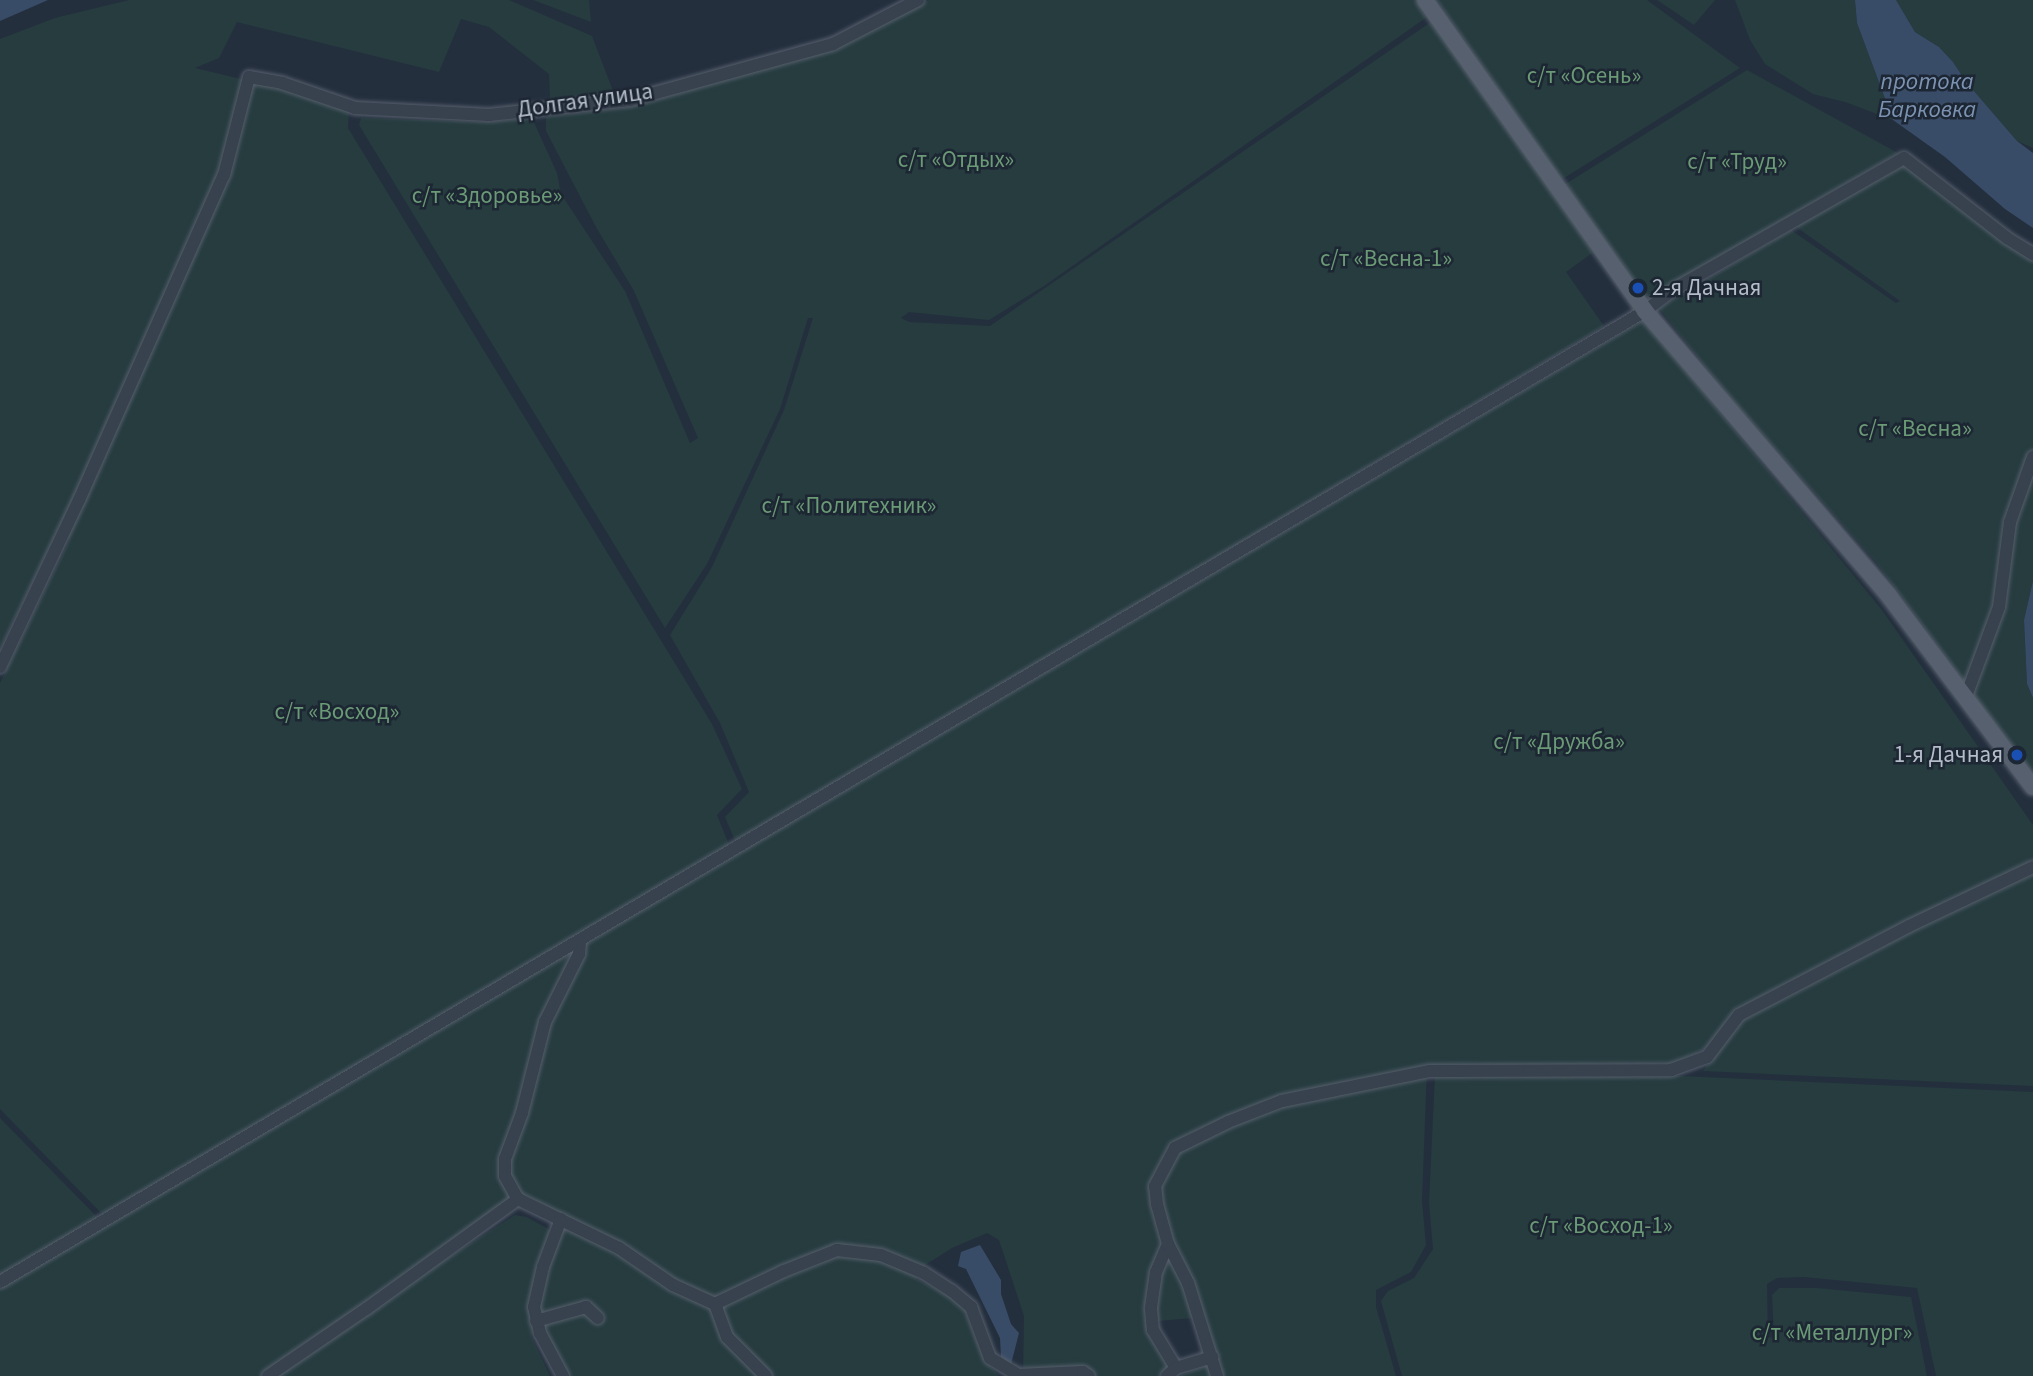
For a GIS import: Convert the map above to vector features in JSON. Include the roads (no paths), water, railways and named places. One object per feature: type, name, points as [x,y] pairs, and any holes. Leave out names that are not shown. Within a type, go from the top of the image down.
[{"type":"main road","points":[[1424,0],[1645,311],[1889,596],[2033,787]]},
{"type":"street","name":"Долгая улица","points":[[0,667],[79,499],[224,175],[249,77],[282,82],[355,108],[489,115],[630,100],[833,44],[918,0]]},
{"type":"street","points":[[0,1282],[1645,311],[1676,288],[1904,158],[2007,238],[2033,254]]},
{"type":"street","points":[[1965,699],[1999,607],[2010,522],[2033,457]]},
{"type":"street","points":[[1217,1376],[1188,1283],[1168,1244],[1155,1186],[1175,1148],[1228,1122],[1282,1101],[1430,1071],[1671,1070],[1707,1057],[1739,1015],[1909,926],[2033,867]]},
{"type":"street","points":[[580,941],[579,954],[545,1022],[522,1113],[505,1159],[505,1176],[518,1199],[620,1248],[673,1285],[715,1304],[727,1337],[766,1376]]},
{"type":"street","points":[[268,1376],[518,1199]]},
{"type":"street","points":[[561,1219],[542,1267],[534,1307],[536,1321],[563,1376]]},
{"type":"street","points":[[1168,1244],[1156,1272],[1151,1309],[1153,1331],[1171,1372],[1212,1357]]},
{"type":"street","points":[[715,1304],[784,1271],[837,1250],[881,1255],[924,1273],[971,1307],[990,1358],[1018,1375],[1083,1372],[1089,1376]]},
{"type":"street","points":[[536,1321],[586,1307],[598,1318]]},
{"type":"water","points":[[0,0],[48,0],[0,21]]},
{"type":"water","name":"протока Барковка","points":[[1855,0],[1896,0],[1915,32],[1939,47],[2017,141],[2033,153],[2033,228],[2005,209],[1945,157],[1893,120],[1857,23]]},
{"type":"water","points":[[2033,581],[2033,698],[2027,684],[2024,620]]},
{"type":"water","points":[[980,1245],[1001,1280],[1001,1294],[1011,1324],[1019,1333],[1011,1364],[1001,1357],[1000,1338],[966,1269],[958,1266],[961,1252]]},
{"type":"place","name":"2-я Дачная","points":[[1638,288]]},
{"type":"place","name":"1-я Дачная","points":[[2017,755]]},
{"type":"park label","name":"с/т «Осень»","points":[[1584,76]]},
{"type":"park label","name":"с/т «Отдых»","points":[[956,160]]},
{"type":"park label","name":"с/т «Труд»","points":[[1737,162]]},
{"type":"park label","name":"с/т «Здоровье»","points":[[487,196]]},
{"type":"park label","name":"с/т «Весна-1»","points":[[1386,259]]},
{"type":"park label","name":"с/т «Весна»","points":[[1915,429]]},
{"type":"park label","name":"с/т «Политехник»","points":[[849,506]]},
{"type":"park label","name":"с/т «Восход»","points":[[337,712]]},
{"type":"park label","name":"с/т «Дружба»","points":[[1559,742]]},
{"type":"park label","name":"с/т «Восход-1»","points":[[1601,1226]]},
{"type":"park label","name":"с/т «Металлург»","points":[[1832,1333]]}]
